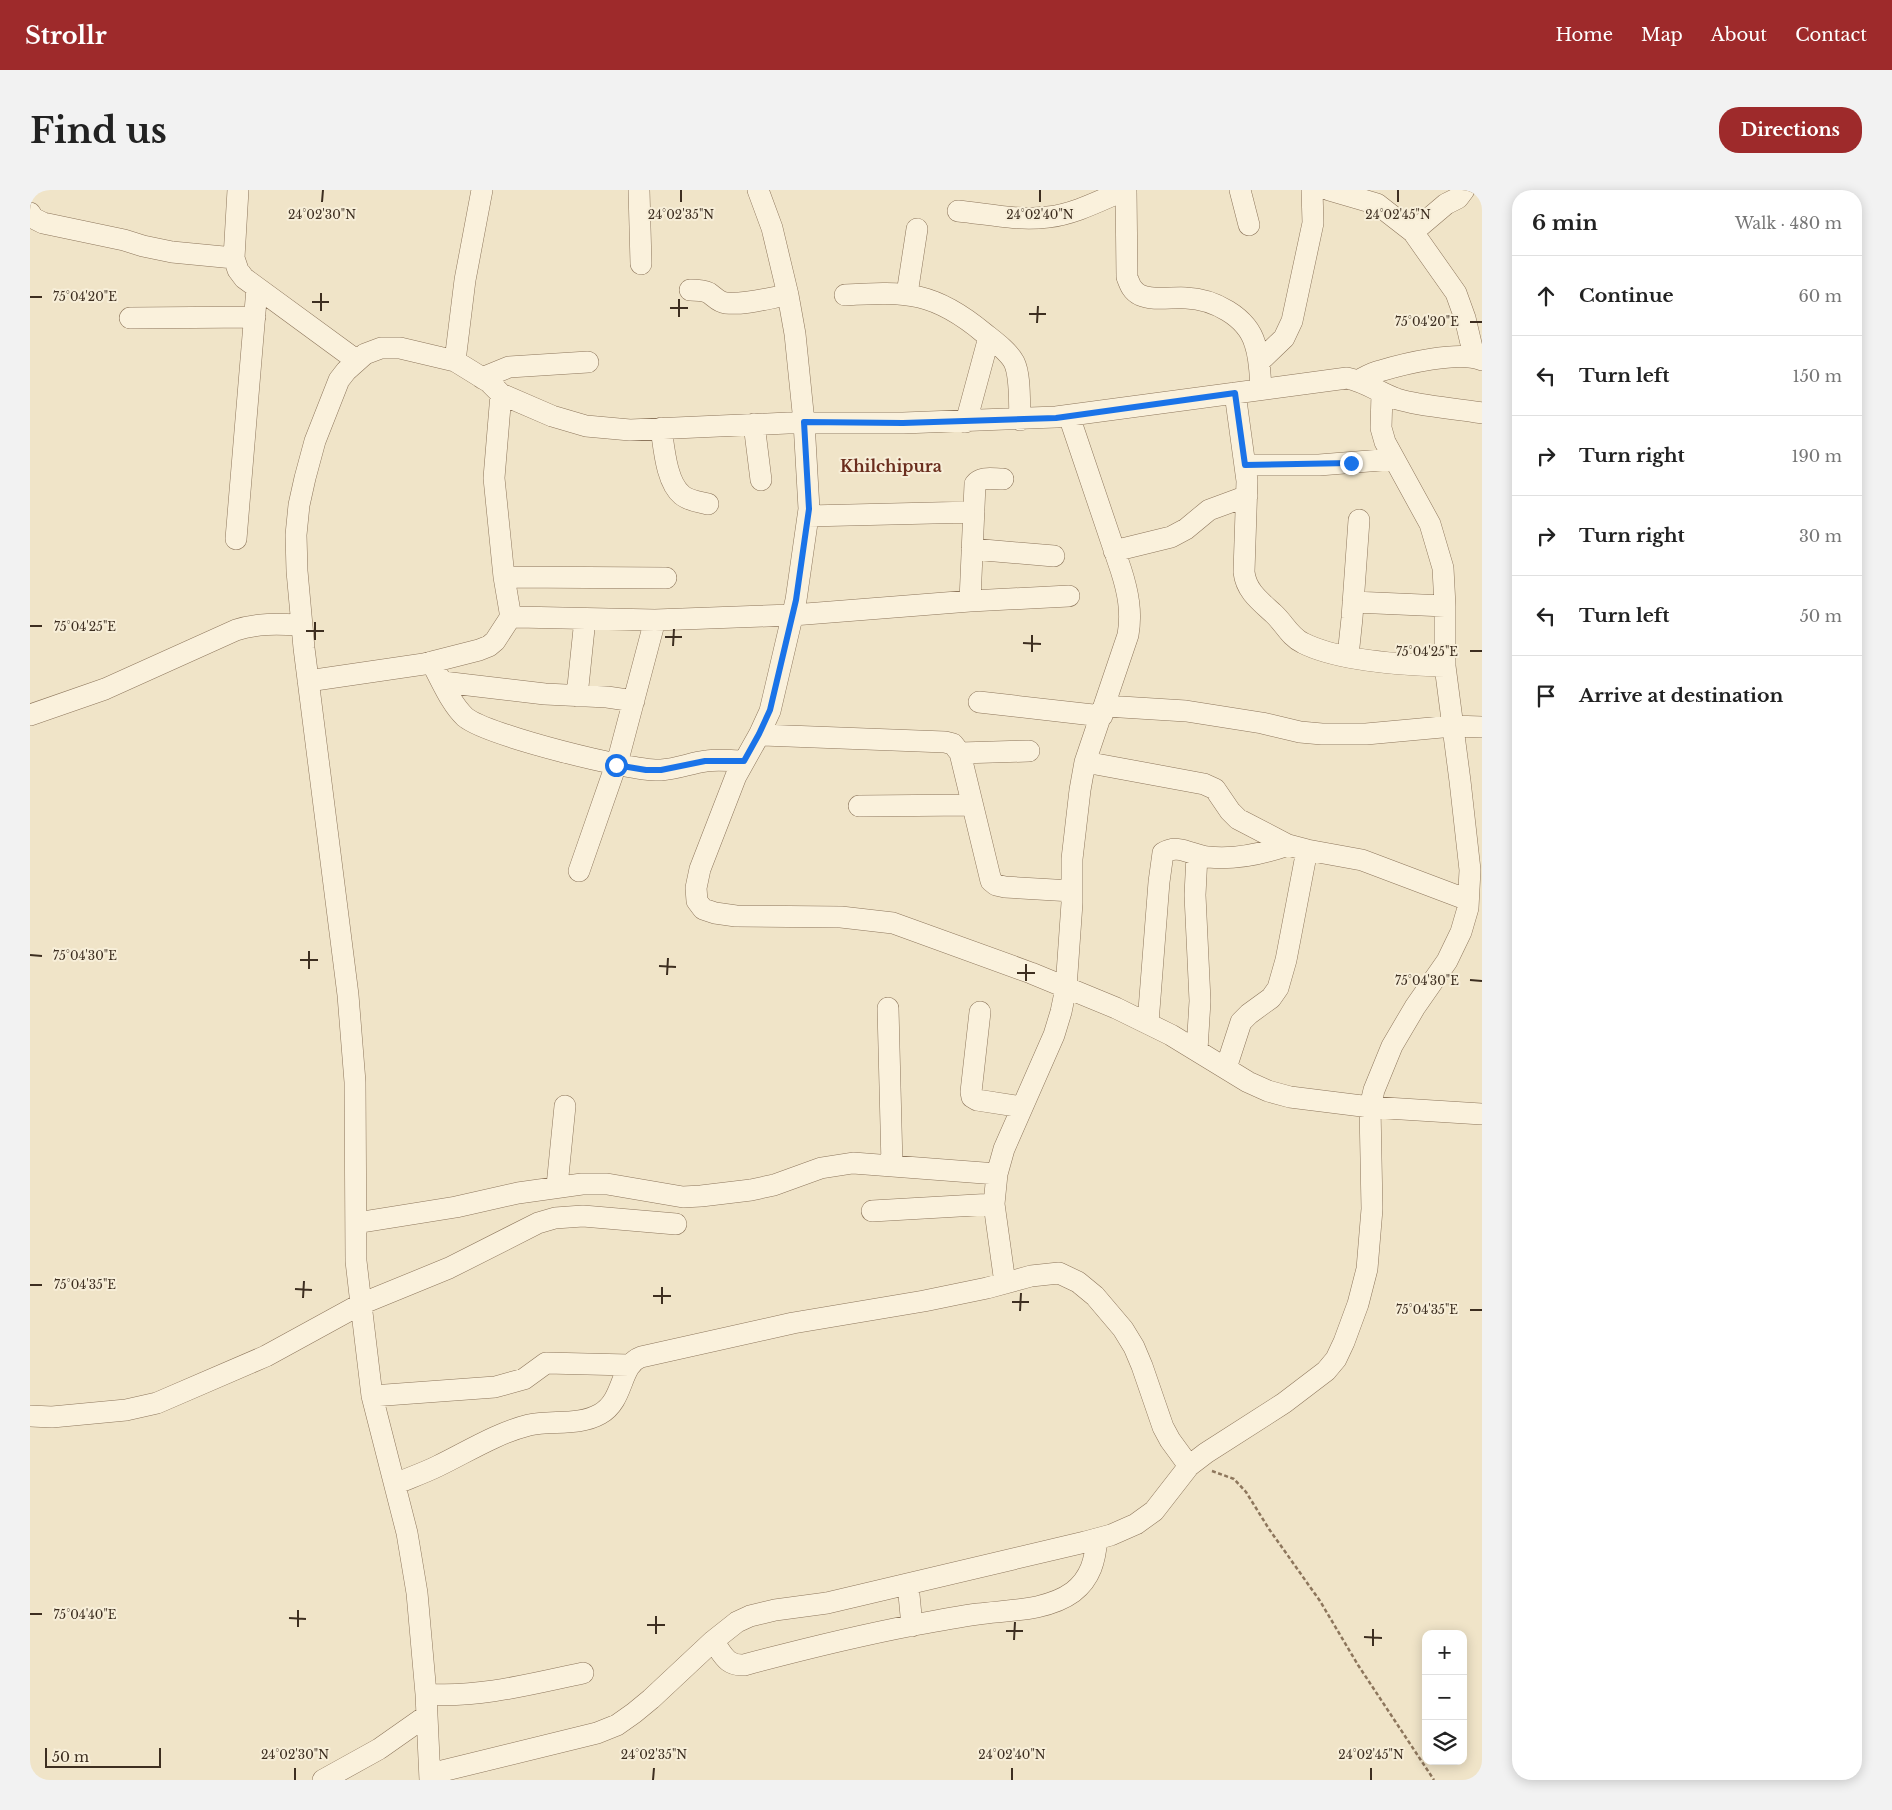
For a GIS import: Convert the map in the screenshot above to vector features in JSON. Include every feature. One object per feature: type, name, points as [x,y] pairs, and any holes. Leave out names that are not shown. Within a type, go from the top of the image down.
[{"type":"street","points":[[238,190],[234,258],[238,270],[244,278],[257,288],[356,360]]},
{"type":"street","points":[[454,360],[464,290],[482,190]]},
{"type":"street","points":[[639,190],[641,264]]},
{"type":"street","points":[[958,211],[1020,218],[1048,217],[1085,206],[1126,190],[1127,277],[1131,288],[1141,295],[1199,299],[1232,314],[1246,326],[1255,342],[1261,389]]},
{"type":"street","points":[[1240,190],[1249,224]]},
{"type":"street","points":[[1259,362],[1284,338],[1292,321],[1313,223],[1312,190]]},
{"type":"street","points":[[1329,190],[1377,204],[1413,232],[1456,293],[1478,358],[1457,356],[1418,362],[1378,371],[1358,380]]},
{"type":"street","points":[[1413,232],[1446,204],[1458,198],[1464,190]]},
{"type":"street","points":[[766,193],[795,334],[808,469],[808,516],[793,615],[770,710],[726,800],[700,869],[696,888],[697,901],[703,910],[715,914],[736,916],[841,917],[893,923],[1066,988],[1148,1024],[1197,1050],[1248,1082],[1268,1091],[1290,1097],[1370,1106],[1482,1114]]},
{"type":"street","points":[[30,213],[33,218],[42,223],[124,240],[143,246],[172,252],[234,258]]},
{"type":"street","points":[[908,294],[917,229]]},
{"type":"street","points":[[236,538],[257,288]]},
{"type":"street","points":[[690,290],[709,293],[714,299],[726,303],[788,295]]},
{"type":"street","points":[[845,296],[877,293],[908,294],[934,301],[950,308],[967,319],[1008,354],[1014,362],[1018,376],[1020,420]]},
{"type":"street","points":[[130,318],[255,317]]},
{"type":"street","points":[[966,422],[989,337]]},
{"type":"street","points":[[1382,393],[1381,428],[1385,442],[1430,524],[1437,543],[1442,568],[1445,606],[1445,666],[1467,836],[1473,906],[1446,961],[1392,1046],[1379,1076],[1370,1106],[1372,1209],[1368,1260],[1358,1304],[1336,1359],[1326,1371],[1284,1403],[1189,1466],[1154,1510],[1136,1524],[1097,1539],[827,1602],[774,1610],[750,1616],[737,1622],[713,1641],[651,1699],[617,1724],[596,1733],[430,1777],[426,1694],[417,1593],[407,1533],[372,1396],[356,1261],[355,1082],[349,1005],[301,625],[296,535],[299,505],[315,441],[339,380],[356,360],[365,354],[381,348],[400,348],[454,360],[482,378],[501,394],[552,416],[586,426],[630,430],[804,422],[903,423],[1020,420],[1069,416],[1347,378],[1358,380],[1382,393],[1415,403],[1482,413]]},
{"type":"street","points":[[482,378],[509,367],[588,362]]},
{"type":"street","points":[[1235,393],[1245,465],[1247,496],[1244,572],[1248,589],[1302,643],[1348,656],[1412,665],[1445,666]]},
{"type":"street","points":[[501,394],[494,478],[504,577],[512,618]]},
{"type":"street","points":[[1005,1283],[994,1204],[997,1174],[1004,1149],[1054,1035],[1066,988],[1074,827],[1085,762],[1104,711],[1128,635],[1130,621],[1126,587],[1069,416]]},
{"type":"street","points":[[754,424],[761,480]]},
{"type":"street","points":[[661,428],[668,468],[677,490],[684,497],[708,504]]},
{"type":"street","points":[[1245,465],[1319,464],[1394,459]]},
{"type":"street","points":[[970,601],[975,484],[978,480],[1003,479]]},
{"type":"street","points":[[1114,551],[1171,537],[1180,533],[1209,510],[1247,496]]},
{"type":"street","points":[[808,516],[974,512]]},
{"type":"street","points":[[1348,656],[1359,520]]},
{"type":"street","points":[[972,549],[1054,556]]},
{"type":"street","points":[[504,577],[666,578]]},
{"type":"street","points":[[308,681],[431,662],[488,646],[494,642],[504,626],[512,618],[655,620],[793,615],[970,601],[1070,596]]},
{"type":"street","points":[[1353,602],[1445,606]]},
{"type":"street","points":[[578,696],[585,619]]},
{"type":"street","points":[[578,870],[616,765],[655,620]]},
{"type":"street","points":[[30,715],[105,689],[251,625],[268,623],[301,625]]},
{"type":"street","points":[[431,662],[456,707],[465,716],[475,723],[514,737],[616,765],[646,770],[661,770],[705,761],[744,761]]},
{"type":"street","points":[[443,682],[634,700]]},
{"type":"street","points":[[979,702],[1104,711],[1186,711],[1262,723],[1300,732],[1322,734],[1366,734],[1454,726],[1482,727]]},
{"type":"street","points":[[759,734],[945,742],[953,744],[960,753],[991,881],[996,885],[1072,890]]},
{"type":"street","points":[[960,753],[1029,751]]},
{"type":"street","points":[[1085,762],[1204,784],[1215,789],[1230,812],[1238,819],[1298,848],[1362,860],[1473,906]]},
{"type":"street","points":[[859,806],[972,805]]},
{"type":"street","points":[[1148,1024],[1163,853],[1168,850],[1188,851],[1197,855],[1223,858],[1298,848]]},
{"type":"street","points":[[1226,1068],[1241,1022],[1271,998],[1278,988],[1286,960],[1298,848]]},
{"type":"street","points":[[1197,855],[1195,895],[1200,1001],[1197,1050]]},
{"type":"street","points":[[888,1008],[892,1165]]},
{"type":"street","points":[[980,1012],[972,1097],[977,1100],[1022,1107]]},
{"type":"street","points":[[557,1186],[565,1106]]},
{"type":"street","points":[[356,1223],[456,1207],[557,1186],[582,1184],[607,1184],[667,1195],[702,1196],[774,1185],[832,1165],[852,1163],[997,1174]]},
{"type":"street","points":[[872,1211],[994,1204]]},
{"type":"street","points":[[30,1416],[52,1417],[126,1410],[157,1403],[266,1356],[361,1304],[449,1268],[538,1223],[555,1218],[583,1216],[676,1224]]},
{"type":"street","points":[[395,1484],[436,1467],[509,1432],[529,1425],[585,1420],[598,1415],[619,1394],[629,1365],[641,1357],[794,1323],[924,1301],[1031,1276],[1059,1274],[1078,1282],[1096,1296],[1123,1329],[1134,1347],[1163,1427],[1189,1466]]},
{"type":"street","points":[[372,1396],[495,1387],[524,1379],[546,1363],[629,1365]]},
{"type":"street","points":[[713,1641],[729,1662],[735,1665],[744,1665],[811,1647],[912,1626],[958,1617],[1038,1606],[1057,1601],[1072,1593],[1082,1584],[1091,1571],[1095,1558],[1097,1539]]},
{"type":"street","points":[[908,1584],[912,1626]]},
{"type":"street","points":[[426,1694],[484,1693],[583,1674]]},
{"type":"street","points":[[323,1780],[379,1749],[426,1716]]},
{"type":"path","points":[[1189,1466],[1220,1473],[1234,1480],[1246,1492],[1269,1529],[1320,1601],[1358,1665],[1434,1780]]},
{"type":"district","name":"Khilchipura","points":[[891,466]]},
{"type":"route","points":[[616,765],[646,770],[661,770],[705,761],[744,761],[759,734],[770,710],[793,615],[804,548],[809,509],[804,422],[903,423],[1056,418],[1235,393],[1245,465],[1351,463]]}]
